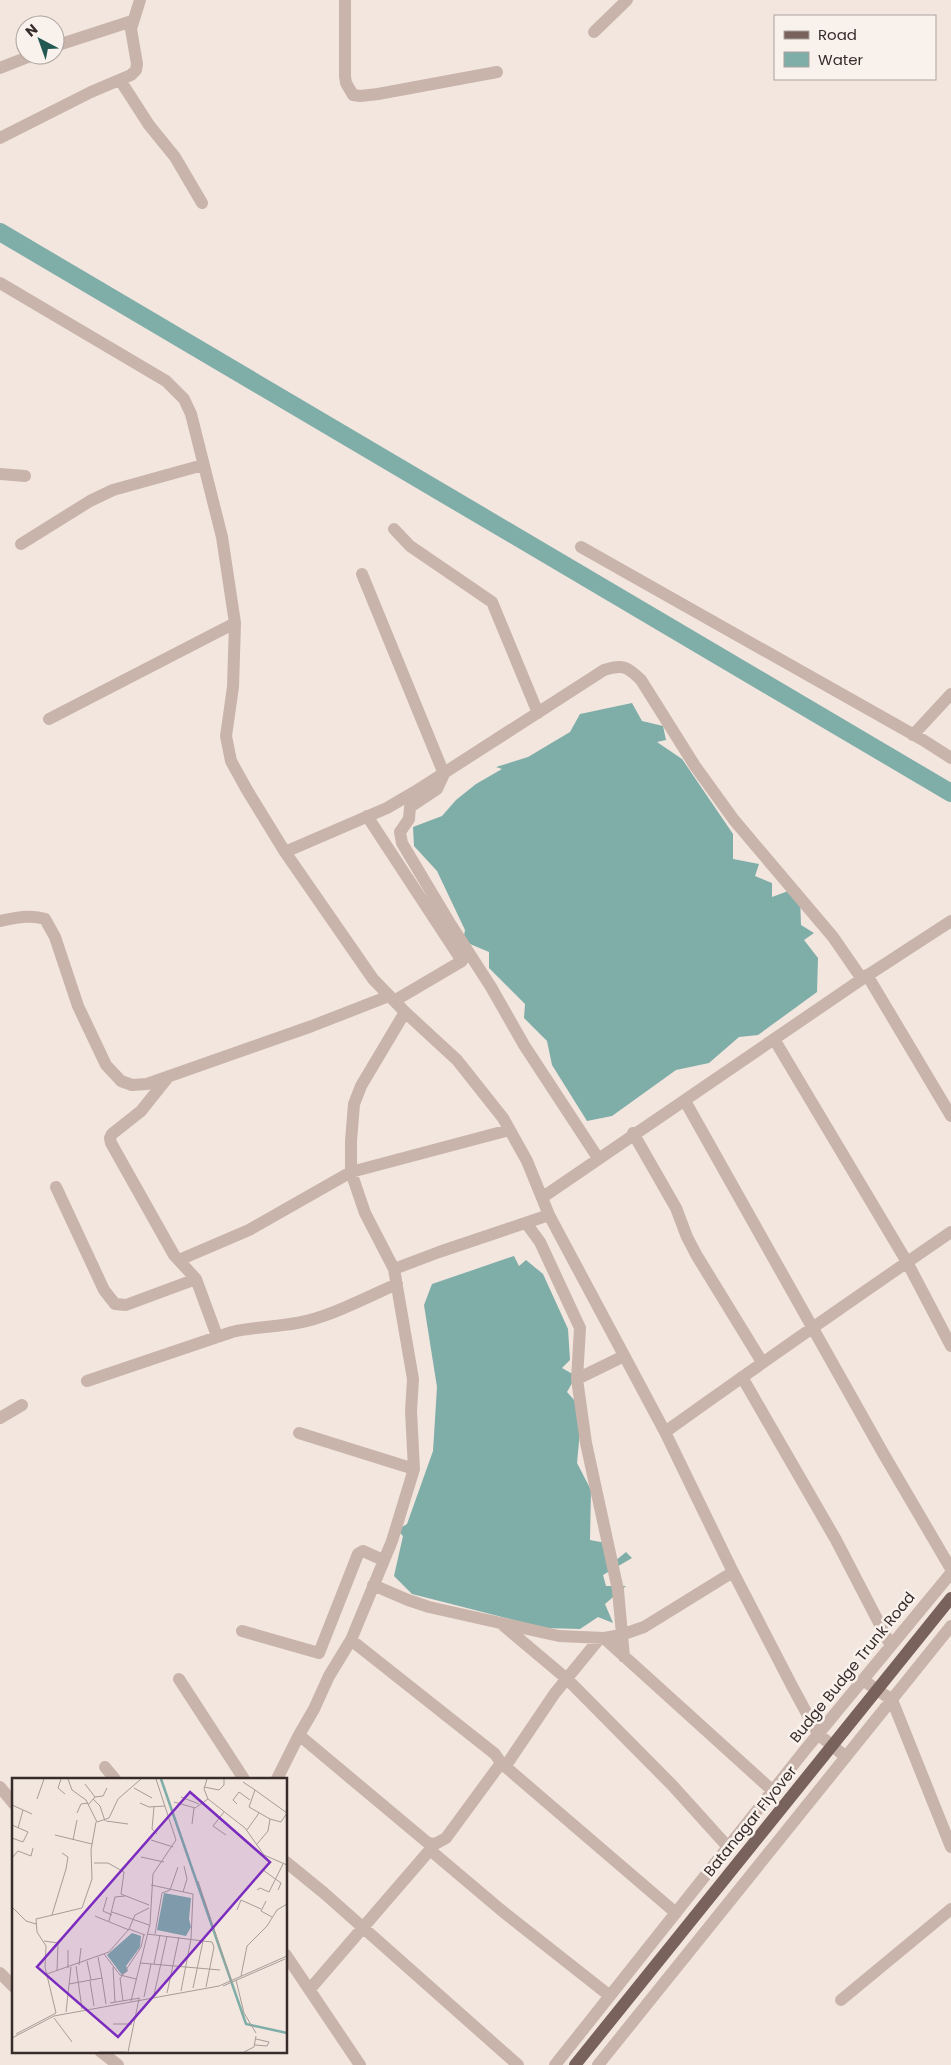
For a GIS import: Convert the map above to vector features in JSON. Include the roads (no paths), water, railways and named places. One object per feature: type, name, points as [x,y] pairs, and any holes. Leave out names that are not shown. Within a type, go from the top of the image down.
[{"type":"main road","name":"Batanagar Flyover","points":[[575,2065],[951,1598]]},
{"type":"street","points":[[0,138],[91,92],[131,75],[136,70],[137,64],[131,29],[140,0]]},
{"type":"street","points":[[346,0],[345,76],[346,83],[354,95],[378,94],[497,72]]},
{"type":"street","points":[[594,32],[627,0]]},
{"type":"street","points":[[65,43],[132,21]]},
{"type":"street","points":[[0,68],[15,62]]},
{"type":"street","points":[[120,80],[144,119],[175,157],[202,203]]},
{"type":"street","points":[[0,283],[166,381],[184,399],[191,414],[222,537],[235,623],[233,687],[226,736],[231,761],[285,852],[373,979],[405,1012],[457,1060],[488,1098],[510,1130],[527,1161],[549,1215],[665,1432],[733,1572],[818,1734],[846,1758]]},
{"type":"street","points":[[21,544],[90,501],[113,490],[204,465]]},
{"type":"street","points":[[0,474],[25,476]]},
{"type":"street","points":[[394,529],[410,546],[492,602],[538,713]]},
{"type":"street","points":[[581,547],[913,734],[951,758]]},
{"type":"street","points":[[362,574],[444,774],[437,789],[410,807],[409,819],[400,832],[402,843],[491,987],[524,1045],[598,1158]]},
{"type":"street","points":[[49,719],[235,623]]},
{"type":"street","points":[[285,852],[399,801],[604,670],[617,666],[630,669],[640,680],[734,820],[864,977],[951,1116]]},
{"type":"street","points":[[913,734],[951,694]]},
{"type":"street","points":[[0,921],[26,916],[45,919],[50,926],[78,1006],[106,1065],[121,1082],[132,1085],[147,1084],[392,998],[462,961],[367,816]]},
{"type":"street","points":[[542,1196],[864,977],[951,921]]},
{"type":"street","points":[[278,1778],[350,1640],[392,1541],[414,1469],[411,1411],[413,1379],[394,1269],[365,1213],[352,1172],[354,1104],[361,1086],[405,1012]]},
{"type":"street","points":[[774,1040],[907,1262],[951,1346]]},
{"type":"street","points":[[169,1076],[149,1103],[110,1138],[115,1152],[137,1187],[174,1255],[196,1279],[217,1336]]},
{"type":"street","points":[[685,1100],[951,1571]]},
{"type":"street","points":[[179,1260],[248,1230],[352,1172],[510,1130]]},
{"type":"street","points":[[633,1133],[676,1208],[697,1256],[762,1362]]},
{"type":"street","points":[[56,1187],[104,1290],[115,1304],[126,1305],[196,1279]]},
{"type":"street","points":[[394,1269],[549,1215]]},
{"type":"street","points":[[526,1223],[540,1242],[580,1328],[578,1379],[586,1443],[618,1590],[624,1657]]},
{"type":"street","points":[[665,1432],[762,1362],[813,1329],[951,1232]]},
{"type":"street","points":[[87,1381],[217,1336],[247,1328],[297,1323],[314,1319],[396,1284]]},
{"type":"street","points":[[578,1379],[624,1356]]},
{"type":"street","points":[[742,1377],[836,1540],[891,1646]]},
{"type":"street","points":[[0,1418],[22,1405]]},
{"type":"street","points":[[299,1433],[414,1469]]},
{"type":"street","points":[[319,1653],[358,1554],[363,1551],[383,1560]]},
{"type":"street","name":"Budge Budge Trunk Road","points":[[555,2065],[818,1734],[951,1571]]},
{"type":"street","points":[[373,1585],[429,1607],[559,1636],[602,1638],[621,1635],[651,1622],[733,1572]]},
{"type":"street","points":[[502,1623],[567,1679],[672,1785],[728,1847]]},
{"type":"street","points":[[598,2065],[951,1626]]},
{"type":"street","points":[[242,1631],[319,1653],[338,1662]]},
{"type":"street","points":[[602,1638],[773,1791]]},
{"type":"street","points":[[310,1989],[432,1847],[446,1838],[567,1679],[602,1638]]},
{"type":"street","points":[[350,1640],[495,1754],[503,1765],[676,1913]]},
{"type":"street","points":[[179,1679],[243,1778]]},
{"type":"street","points":[[863,1680],[892,1700],[951,1847]]},
{"type":"street","points":[[299,1735],[428,1842],[501,1910],[610,1996]]},
{"type":"street","points":[[105,1767],[114,1778]]},
{"type":"street","points":[[0,1787],[12,1802]]},
{"type":"street","points":[[288,1864],[518,2065]]},
{"type":"street","points":[[841,2000],[951,1909]]},
{"type":"street","points":[[288,1958],[360,2065]]},
{"type":"street","points":[[0,1973],[12,1985]]},
{"type":"street","points":[[103,2052],[118,2065]]},
{"type":"water","points":[[632,703],[642,721],[663,726],[666,740],[657,742],[682,759],[733,834],[733,859],[759,864],[755,876],[772,883],[772,897],[791,890],[800,897],[801,925],[814,933],[804,940],[818,958],[817,992],[758,1035],[739,1037],[709,1063],[676,1070],[612,1116],[587,1121],[552,1065],[547,1041],[524,1018],[525,1004],[489,968],[489,952],[463,941],[465,930],[437,871],[414,846],[413,827],[442,816],[456,800],[476,784],[502,769],[496,767],[528,757],[570,732],[580,714]]},
{"type":"water","points":[[514,1256],[519,1266],[526,1260],[543,1274],[568,1329],[570,1360],[562,1368],[576,1376],[567,1392],[582,1409],[577,1463],[591,1490],[590,1540],[606,1543],[609,1566],[626,1552],[632,1558],[603,1575],[606,1586],[626,1586],[605,1604],[613,1623],[598,1617],[580,1629],[545,1628],[412,1594],[394,1576],[403,1536],[397,1530],[407,1524],[433,1451],[437,1387],[424,1305],[432,1284]]},
{"type":"waterway","points":[[0,232],[951,793]]}]
